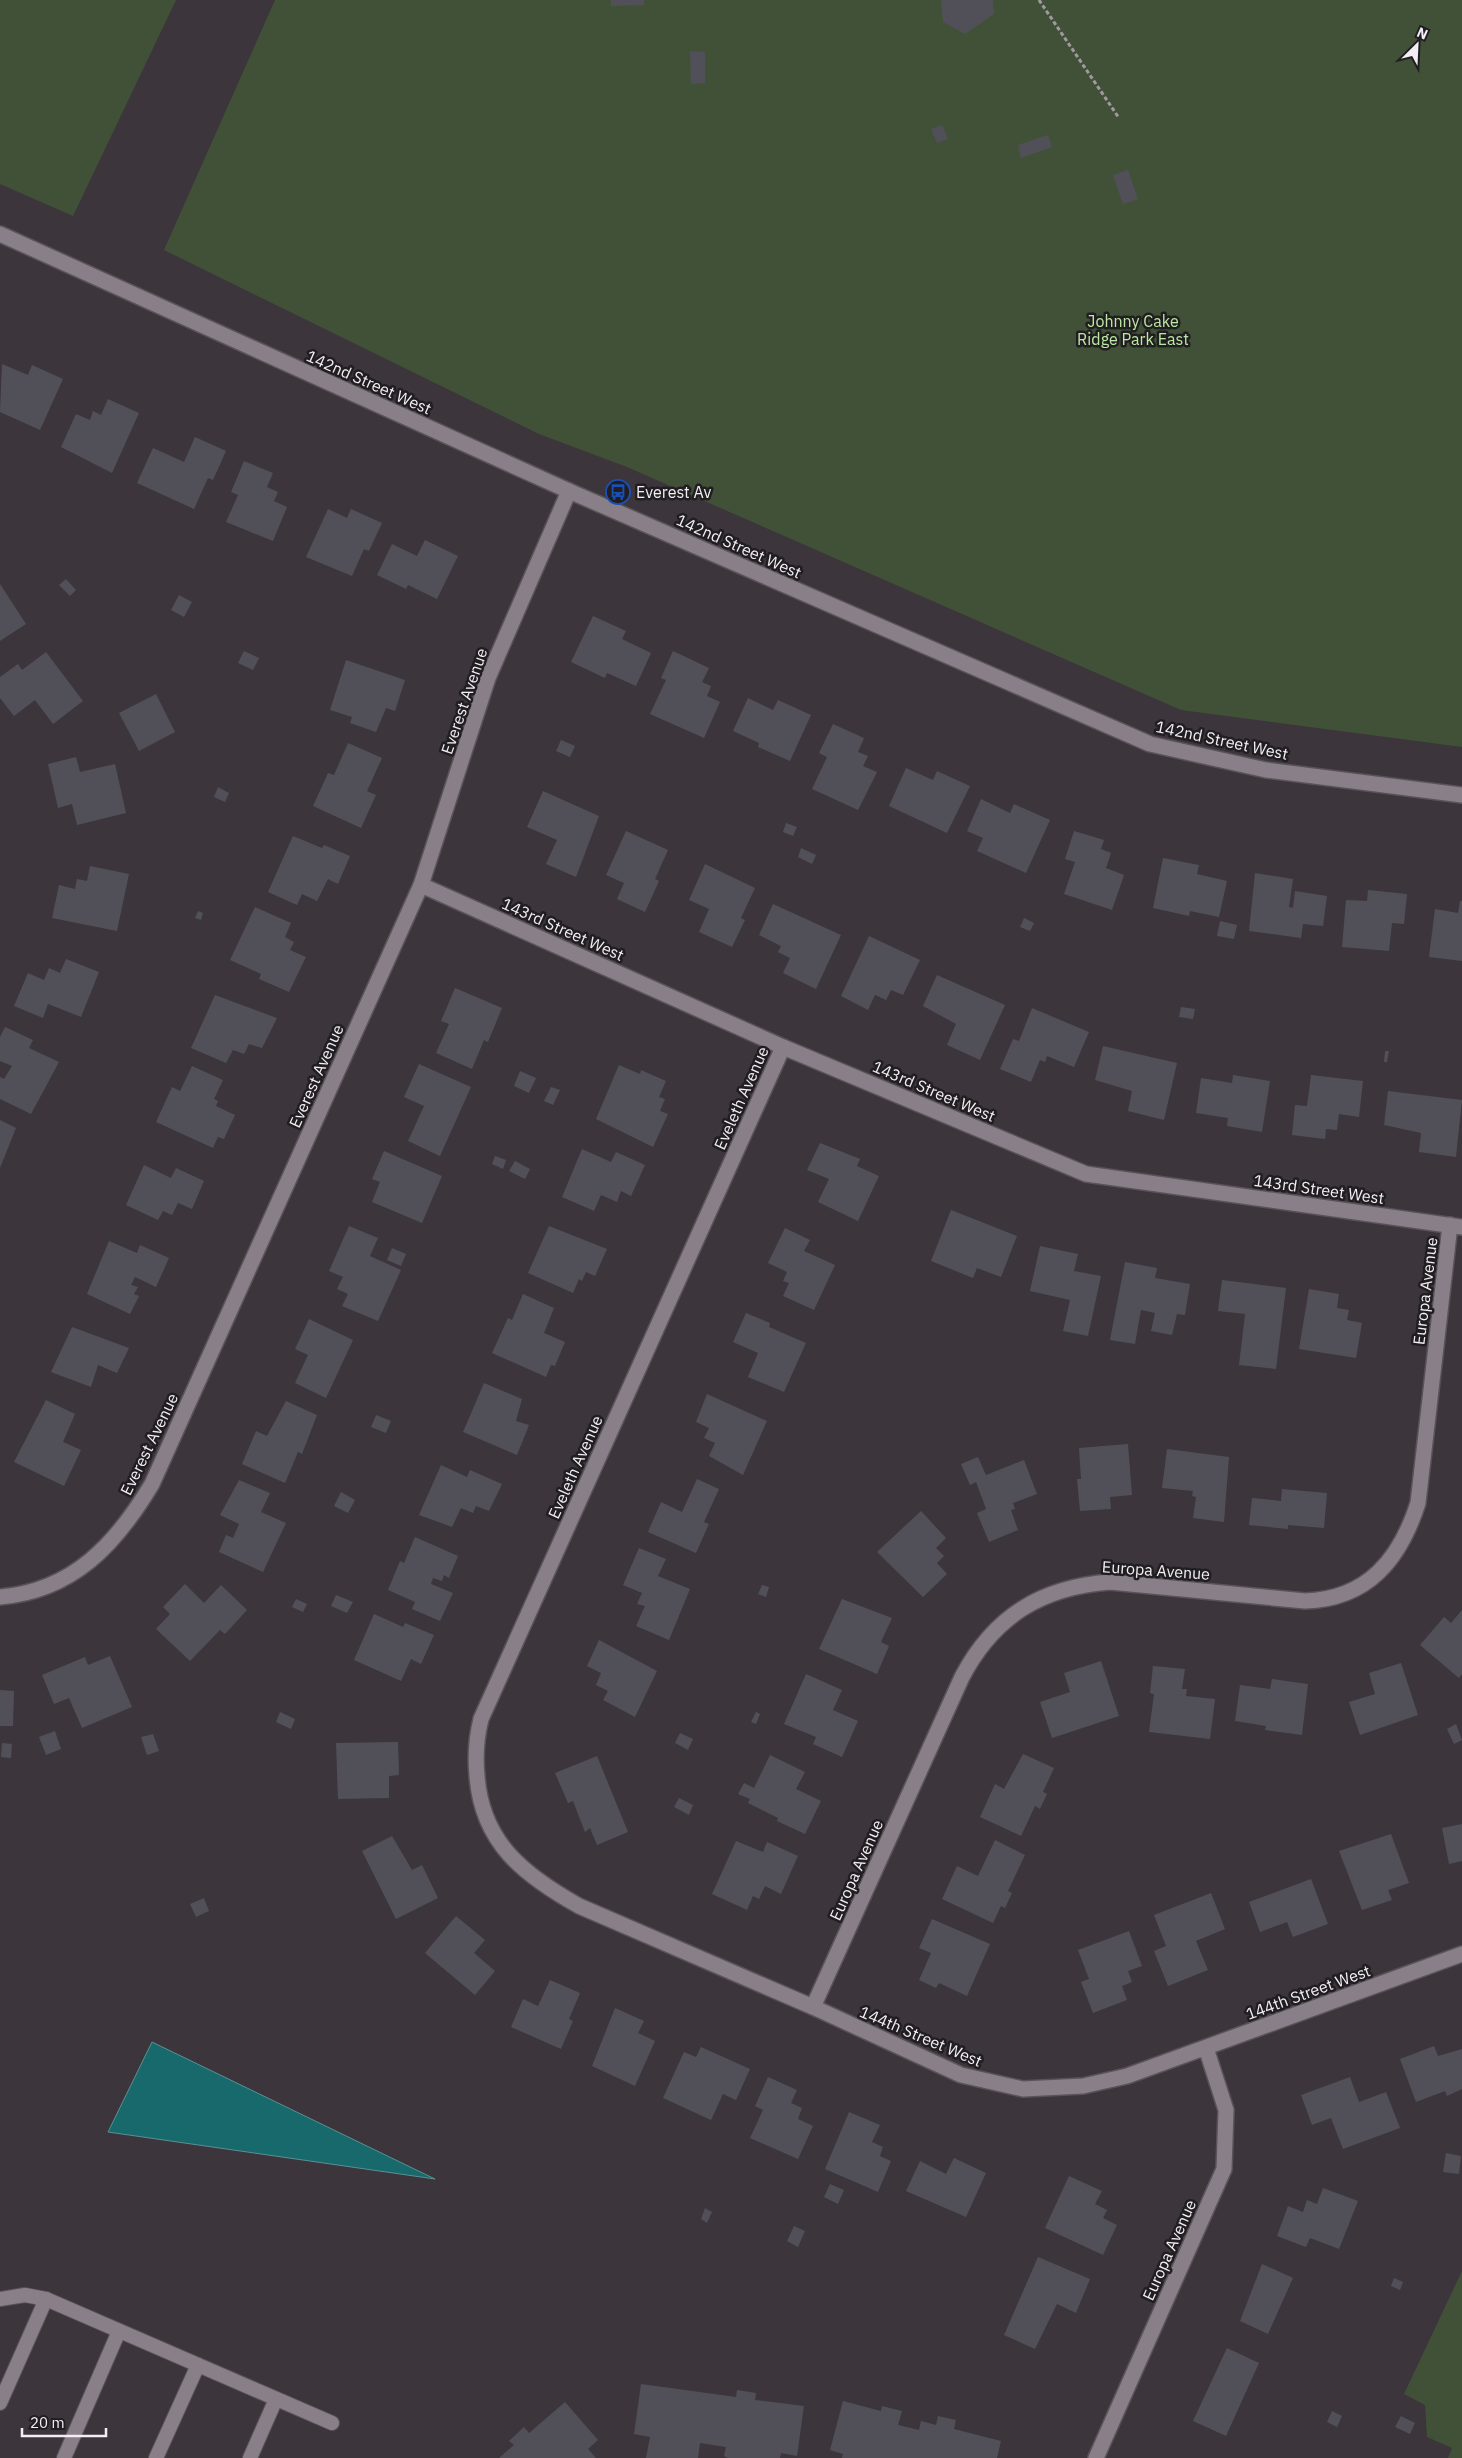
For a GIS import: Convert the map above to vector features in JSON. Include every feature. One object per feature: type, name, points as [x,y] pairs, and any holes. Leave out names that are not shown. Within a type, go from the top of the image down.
[{"type":"street","name":"142nd Street West","points":[[0,234],[569,491],[1150,744],[1266,770],[1462,795]]},
{"type":"street","name":"Everest Avenue","points":[[0,1597],[38,1590],[84,1567],[106,1546],[137,1509],[152,1484],[421,885],[488,678],[569,491]]},
{"type":"street","name":"143rd Street West","points":[[421,885],[783,1047],[1086,1174],[1456,1226]]},
{"type":"street","name":"Eveleth Avenue","points":[[552,1890],[509,1855],[495,1838],[486,1818],[478,1790],[475,1740],[481,1719],[783,1047]]},
{"type":"street","name":"Europa Avenue","points":[[813,2008],[962,1677],[976,1651],[995,1631],[1021,1610],[1062,1589],[1084,1584],[1110,1582],[1306,1601],[1326,1600],[1365,1583],[1382,1570],[1399,1550],[1411,1526],[1418,1503],[1456,1226]]},
{"type":"street","name":"144th Street West","points":[[552,1890],[579,1906],[961,2075],[1023,2089],[1083,2086],[1126,2076],[1462,1954]]},
{"type":"street","name":"Europa Avenue","points":[[1096,2458],[1224,2169],[1226,2110],[1206,2048]]},
{"type":"lane","points":[[0,2299],[25,2295],[46,2300],[332,2423]]},
{"type":"lane","points":[[0,2403],[46,2300]]},
{"type":"lane","points":[[64,2458],[119,2331]]},
{"type":"lane","points":[[156,2458],[198,2365]]},
{"type":"lane","points":[[250,2458],[276,2399]]},
{"type":"path","points":[[1040,0],[1119,118]]},
{"type":"green space","points":[[0,0],[176,0],[73,216],[0,184]]},
{"type":"green space","name":"Johnny Cake Ridge Park East","points":[[275,0],[1462,0],[1462,747],[1181,710],[627,467],[539,434],[164,250]]},
{"type":"green space","points":[[1462,2271],[1462,2458],[1448,2458],[1452,2448],[1427,2437],[1425,2405],[1404,2394]]},
{"type":"water","points":[[152,2042],[435,2179],[108,2132]]},
{"type":"building","points":[[611,0],[644,0],[644,5],[611,6]]},
{"type":"building","points":[[941,0],[993,0],[994,14],[965,34],[943,22]]},
{"type":"building","points":[[690,51],[705,52],[705,83],[691,84]]},
{"type":"building","points":[[942,125],[948,139],[937,143],[931,129]]},
{"type":"building","points":[[1048,135],[1052,147],[1021,158],[1018,145]]},
{"type":"building","points":[[1128,170],[1138,199],[1123,204],[1113,175]]},
{"type":"building","points":[[2,364],[28,375],[32,365],[63,379],[40,430],[0,412]]},
{"type":"building","points":[[108,399],[139,413],[112,473],[61,447],[76,414],[90,420],[93,411],[101,415]]},
{"type":"building","points":[[195,437],[226,451],[213,480],[208,478],[194,509],[137,483],[153,448],[184,462]]},
{"type":"building","points":[[244,461],[273,473],[267,487],[278,492],[274,501],[287,507],[273,541],[226,522],[238,495],[231,492]]},
{"type":"building","points":[[328,509],[347,518],[351,509],[382,523],[369,551],[364,549],[352,576],[306,557]]},
{"type":"building","points":[[425,540],[458,556],[437,599],[408,585],[406,589],[377,575],[392,544],[417,556]]},
{"type":"building","points":[[66,579],[76,590],[70,596],[59,585]]},
{"type":"building","points":[[0,584],[26,624],[0,641]]},
{"type":"building","points":[[179,595],[192,602],[184,617],[171,610]]},
{"type":"building","points":[[593,616],[626,631],[622,639],[651,653],[636,686],[607,673],[605,678],[571,662]]},
{"type":"building","points":[[244,651],[259,658],[253,670],[238,663]]},
{"type":"building","points":[[673,651],[709,668],[702,682],[711,686],[707,696],[720,702],[704,738],[650,714],[666,680],[661,678]]},
{"type":"building","points":[[46,652],[83,701],[53,724],[35,700],[14,716],[0,698],[0,677],[18,664],[22,670]]},
{"type":"building","points":[[346,660],[405,680],[395,711],[386,708],[376,732],[350,723],[352,717],[330,710]]},
{"type":"building","points":[[156,694],[175,732],[139,751],[119,713]]},
{"type":"building","points":[[748,698],[773,710],[778,700],[811,715],[790,761],[758,747],[759,743],[733,731]]},
{"type":"building","points":[[833,724],[864,738],[858,752],[868,756],[863,766],[877,772],[858,810],[812,789],[827,757],[819,753]]},
{"type":"building","points":[[561,740],[575,746],[570,757],[556,751]]},
{"type":"building","points":[[348,743],[382,758],[367,791],[376,795],[361,828],[313,806],[328,773],[334,775]]},
{"type":"building","points":[[76,757],[80,772],[115,764],[126,813],[77,825],[72,804],[58,808],[48,764]]},
{"type":"building","points":[[906,768],[933,780],[937,771],[970,786],[947,833],[889,806]]},
{"type":"building","points":[[218,787],[229,793],[225,802],[214,797]]},
{"type":"building","points":[[543,791],[599,816],[576,877],[546,864],[557,840],[527,827]]},
{"type":"building","points":[[981,799],[1010,813],[1014,804],[1050,820],[1026,873],[977,851],[983,838],[967,831]]},
{"type":"building","points":[[786,823],[797,827],[793,836],[783,832]]},
{"type":"building","points":[[626,831],[668,850],[655,879],[659,881],[645,912],[617,899],[624,883],[606,875]]},
{"type":"building","points":[[1074,831],[1104,840],[1101,849],[1111,853],[1106,868],[1124,875],[1112,910],[1064,894],[1075,862],[1065,859]]},
{"type":"building","points":[[293,836],[322,848],[324,845],[350,856],[338,884],[328,879],[317,901],[302,894],[297,905],[268,892]]},
{"type":"building","points":[[801,848],[816,855],[812,864],[798,857]]},
{"type":"building","points":[[1163,858],[1199,865],[1197,874],[1227,881],[1219,917],[1190,911],[1189,916],[1153,908]]},
{"type":"building","points":[[705,864],[755,888],[741,918],[745,920],[732,947],[699,932],[709,909],[689,900]]},
{"type":"building","points":[[90,866],[129,874],[117,931],[52,918],[59,885],[75,889],[77,879],[87,881]]},
{"type":"building","points":[[1255,873],[1293,879],[1289,907],[1293,908],[1295,891],[1327,896],[1323,926],[1303,924],[1301,938],[1249,931]]},
{"type":"building","points":[[1368,890],[1407,894],[1404,924],[1392,923],[1389,951],[1342,947],[1346,900],[1367,901]]},
{"type":"building","points":[[1460,901],[1462,901],[1462,961],[1429,957],[1435,909],[1458,913]]},
{"type":"building","points":[[773,904],[841,935],[816,989],[783,973],[790,958],[778,952],[781,946],[759,935]]},
{"type":"building","points":[[255,907],[291,923],[285,937],[294,942],[290,950],[306,957],[289,992],[259,979],[261,974],[230,960]]},
{"type":"building","points":[[198,911],[203,913],[201,920],[195,918]]},
{"type":"building","points":[[1024,918],[1034,923],[1030,931],[1020,927]]},
{"type":"building","points":[[1220,921],[1237,925],[1234,939],[1217,936]]},
{"type":"building","points":[[869,936],[920,960],[903,995],[891,990],[886,1000],[875,995],[868,1010],[841,996]]},
{"type":"building","points":[[66,959],[99,972],[81,1017],[48,1004],[43,1018],[14,1006],[28,973],[44,980],[49,968],[60,973]]},
{"type":"building","points":[[937,975],[1005,1005],[980,1060],[947,1045],[956,1024],[923,1006]]},
{"type":"building","points":[[455,988],[502,1008],[488,1042],[484,1040],[472,1069],[436,1053],[449,1024],[441,1021]]},
{"type":"building","points":[[215,995],[277,1018],[262,1048],[249,1044],[244,1054],[233,1050],[226,1063],[191,1048]]},
{"type":"building","points":[[1181,1007],[1195,1009],[1193,1019],[1179,1017]]},
{"type":"building","points":[[1032,1008],[1089,1032],[1074,1067],[1047,1056],[1045,1062],[1040,1060],[1031,1082],[1000,1069],[1013,1039],[1019,1041]]},
{"type":"building","points":[[5,1027],[33,1040],[29,1048],[59,1062],[31,1114],[0,1099],[0,1077],[4,1079],[12,1066],[0,1061],[0,1037]]},
{"type":"building","points":[[1103,1046],[1177,1063],[1164,1120],[1128,1111],[1132,1091],[1095,1080]]},
{"type":"building","points":[[1385,1051],[1389,1051],[1387,1062],[1384,1062]]},
{"type":"building","points":[[419,1064],[471,1087],[440,1156],[408,1141],[424,1106],[404,1097]]},
{"type":"building","points":[[619,1065],[640,1074],[641,1070],[666,1081],[659,1097],[665,1099],[660,1111],[668,1114],[653,1147],[596,1119]]},
{"type":"building","points":[[192,1066],[223,1080],[214,1099],[218,1101],[216,1106],[235,1115],[224,1139],[218,1137],[213,1148],[156,1122],[172,1087],[180,1091]]},
{"type":"building","points":[[520,1071],[536,1078],[529,1093],[514,1086]]},
{"type":"building","points":[[1233,1075],[1270,1081],[1262,1132],[1227,1126],[1228,1118],[1196,1113],[1201,1078],[1232,1083]]},
{"type":"building","points":[[1311,1075],[1363,1081],[1359,1117],[1339,1114],[1337,1130],[1326,1129],[1325,1139],[1292,1135],[1295,1105],[1307,1106]]},
{"type":"building","points":[[551,1087],[560,1090],[553,1105],[544,1101]]},
{"type":"building","points":[[1388,1091],[1462,1100],[1456,1157],[1419,1152],[1421,1133],[1384,1125]]},
{"type":"building","points":[[0,1120],[16,1128],[0,1168]]},
{"type":"building","points":[[820,1143],[860,1159],[857,1166],[879,1176],[858,1221],[818,1202],[829,1179],[807,1170]]},
{"type":"building","points":[[582,1149],[611,1162],[616,1152],[645,1165],[631,1196],[621,1191],[617,1202],[601,1195],[594,1211],[562,1197]]},
{"type":"building","points":[[384,1151],[442,1176],[422,1223],[372,1202],[380,1182],[372,1179]]},
{"type":"building","points":[[495,1156],[506,1160],[503,1169],[492,1164]]},
{"type":"building","points":[[515,1161],[530,1169],[525,1179],[509,1171]]},
{"type":"building","points":[[144,1165],[171,1178],[176,1168],[204,1181],[192,1209],[178,1203],[172,1215],[163,1211],[158,1220],[126,1205]]},
{"type":"building","points":[[951,1210],[1017,1236],[1001,1277],[977,1268],[973,1278],[931,1261]]},
{"type":"building","points":[[349,1226],[378,1238],[370,1256],[401,1270],[378,1321],[342,1306],[348,1294],[337,1289],[343,1277],[329,1271]]},
{"type":"building","points":[[549,1226],[607,1249],[595,1276],[586,1272],[582,1281],[579,1279],[573,1293],[528,1273]]},
{"type":"building","points":[[785,1228],[810,1240],[804,1251],[835,1265],[814,1310],[783,1296],[789,1283],[783,1281],[787,1272],[768,1263]]},
{"type":"building","points":[[109,1241],[137,1253],[140,1245],[169,1258],[156,1287],[135,1277],[131,1285],[138,1287],[134,1294],[139,1296],[130,1314],[87,1294]]},
{"type":"building","points":[[1040,1246],[1078,1254],[1074,1271],[1101,1276],[1088,1336],[1063,1331],[1070,1300],[1030,1291]]},
{"type":"building","points":[[392,1248],[406,1254],[401,1266],[387,1260]]},
{"type":"building","points":[[1125,1262],[1157,1268],[1155,1278],[1190,1284],[1185,1315],[1177,1314],[1172,1335],[1151,1331],[1155,1313],[1141,1310],[1135,1344],[1110,1340]]},
{"type":"building","points":[[1222,1280],[1286,1288],[1276,1369],[1239,1365],[1245,1314],[1218,1311]]},
{"type":"building","points":[[1309,1289],[1339,1294],[1337,1308],[1349,1310],[1347,1320],[1362,1323],[1356,1358],[1299,1349]]},
{"type":"building","points":[[523,1294],[554,1308],[544,1333],[565,1342],[555,1366],[551,1365],[546,1377],[492,1353],[508,1318],[512,1320]]},
{"type":"building","points":[[746,1313],[770,1323],[769,1327],[806,1343],[784,1392],[748,1377],[758,1353],[733,1342]]},
{"type":"building","points":[[309,1319],[353,1340],[326,1398],[295,1383],[308,1355],[295,1349]]},
{"type":"building","points":[[72,1327],[129,1348],[117,1373],[98,1365],[91,1387],[51,1372]]},
{"type":"building","points":[[484,1383],[522,1399],[516,1421],[529,1425],[517,1455],[463,1432]]},
{"type":"building","points":[[707,1394],[767,1421],[743,1475],[709,1456],[715,1443],[704,1438],[709,1428],[696,1422]]},
{"type":"building","points":[[46,1400],[75,1414],[63,1442],[81,1450],[64,1486],[14,1462]]},
{"type":"building","points":[[286,1401],[317,1415],[302,1454],[298,1452],[285,1483],[242,1464],[256,1431],[267,1436]]},
{"type":"building","points":[[376,1415],[391,1421],[386,1433],[371,1427]]},
{"type":"building","points":[[1128,1444],[1132,1495],[1110,1497],[1111,1509],[1080,1511],[1077,1479],[1081,1479],[1079,1448]]},
{"type":"building","points":[[1167,1449],[1229,1457],[1224,1522],[1193,1518],[1196,1497],[1192,1496],[1193,1491],[1162,1488]]},
{"type":"building","points":[[978,1457],[986,1475],[1024,1460],[1037,1494],[1013,1503],[1015,1509],[1011,1510],[1018,1530],[989,1542],[977,1513],[986,1509],[976,1482],[970,1485],[961,1464]]},
{"type":"building","points":[[441,1465],[467,1477],[470,1470],[502,1484],[489,1511],[476,1506],[473,1513],[461,1508],[452,1527],[419,1515]]},
{"type":"building","points":[[697,1479],[719,1489],[704,1522],[709,1524],[696,1553],[648,1532],[661,1502],[682,1512]]},
{"type":"building","points":[[239,1480],[270,1493],[261,1512],[286,1523],[263,1572],[219,1552],[226,1535],[233,1538],[239,1524],[220,1515]]},
{"type":"building","points":[[1282,1489],[1327,1493],[1324,1528],[1288,1525],[1288,1529],[1249,1525],[1252,1498],[1281,1501]]},
{"type":"building","points":[[341,1492],[355,1500],[348,1513],[334,1506]]},
{"type":"building","points":[[921,1511],[946,1538],[936,1548],[944,1556],[937,1563],[947,1574],[923,1597],[877,1552]]},
{"type":"building","points":[[415,1537],[458,1556],[449,1578],[444,1575],[442,1581],[433,1578],[431,1584],[453,1593],[440,1621],[412,1609],[415,1602],[388,1590],[400,1561],[404,1563]]},
{"type":"building","points":[[639,1548],[666,1559],[658,1576],[690,1589],[669,1640],[636,1626],[645,1606],[637,1604],[642,1593],[623,1585]]},
{"type":"building","points":[[185,1584],[204,1603],[221,1585],[247,1610],[225,1634],[220,1630],[190,1661],[156,1629],[170,1614],[163,1607]]},
{"type":"building","points":[[762,1585],[769,1587],[766,1597],[758,1594]]},
{"type":"building","points":[[336,1595],[353,1602],[347,1613],[331,1606]]},
{"type":"building","points":[[296,1599],[307,1604],[303,1612],[292,1607]]},
{"type":"building","points":[[842,1599],[892,1618],[881,1642],[889,1646],[877,1674],[819,1649]]},
{"type":"building","points":[[1462,1610],[1462,1674],[1459,1678],[1420,1645],[1444,1617],[1451,1623]]},
{"type":"building","points":[[374,1614],[403,1627],[405,1623],[434,1635],[421,1664],[411,1659],[401,1681],[354,1660]]},
{"type":"building","points":[[599,1640],[657,1671],[635,1717],[603,1700],[608,1691],[596,1685],[601,1673],[587,1666]]},
{"type":"building","points":[[110,1656],[132,1707],[82,1728],[69,1698],[54,1704],[42,1675],[85,1657],[88,1665]]},
{"type":"building","points":[[1101,1661],[1119,1716],[1052,1738],[1040,1702],[1070,1692],[1064,1673]]},
{"type":"building","points":[[1401,1663],[1418,1715],[1360,1735],[1349,1702],[1375,1694],[1369,1673]]},
{"type":"building","points":[[1153,1666],[1185,1669],[1182,1689],[1187,1689],[1186,1696],[1215,1699],[1210,1739],[1149,1732],[1154,1694],[1150,1693]]},
{"type":"building","points":[[806,1674],[842,1690],[833,1710],[858,1721],[842,1757],[813,1744],[816,1737],[784,1724]]},
{"type":"building","points":[[1272,1679],[1308,1684],[1302,1735],[1265,1730],[1266,1726],[1235,1721],[1240,1685],[1270,1689]]},
{"type":"building","points":[[0,1690],[14,1691],[13,1726],[0,1726]]},
{"type":"building","points":[[280,1712],[295,1719],[291,1729],[276,1722]]},
{"type":"building","points":[[756,1712],[760,1714],[756,1724],[751,1722]]},
{"type":"building","points":[[1456,1724],[1462,1740],[1454,1744],[1447,1729]]},
{"type":"building","points":[[55,1731],[61,1749],[46,1755],[39,1737]]},
{"type":"building","points":[[680,1733],[693,1739],[688,1750],[675,1743]]},
{"type":"building","points":[[153,1734],[159,1751],[147,1755],[141,1737]]},
{"type":"building","points":[[398,1742],[399,1775],[389,1776],[389,1798],[338,1799],[336,1743]]},
{"type":"building","points":[[2,1743],[12,1744],[11,1758],[1,1757]]},
{"type":"building","points":[[1023,1754],[1054,1768],[1043,1792],[1047,1794],[1040,1809],[1035,1806],[1021,1836],[980,1817],[995,1784],[1004,1789]]},
{"type":"building","points":[[770,1755],[805,1772],[796,1789],[821,1801],[805,1834],[777,1821],[778,1818],[748,1803],[750,1799],[738,1794],[744,1783],[754,1788]]},
{"type":"building","points":[[597,1756],[628,1832],[597,1845],[590,1828],[585,1832],[573,1801],[568,1803],[555,1773]]},
{"type":"building","points":[[679,1798],[693,1805],[689,1815],[674,1807]]},
{"type":"building","points":[[1462,1824],[1462,1861],[1449,1864],[1442,1828]]},
{"type":"building","points":[[1391,1834],[1409,1883],[1388,1890],[1392,1900],[1362,1910],[1339,1851]]},
{"type":"building","points":[[392,1836],[412,1870],[422,1865],[438,1898],[396,1919],[362,1851]]},
{"type":"building","points":[[995,1840],[1025,1855],[1008,1891],[1012,1893],[1005,1908],[1001,1906],[993,1923],[942,1899],[957,1866],[978,1876]]},
{"type":"building","points":[[736,1841],[763,1852],[767,1842],[798,1856],[781,1894],[765,1886],[759,1899],[753,1896],[747,1910],[712,1894]]},
{"type":"building","points":[[1311,1879],[1328,1924],[1293,1937],[1287,1922],[1260,1932],[1249,1902]]},
{"type":"building","points":[[1211,1893],[1225,1929],[1196,1941],[1208,1970],[1168,1986],[1154,1951],[1166,1946],[1154,1915]]},
{"type":"building","points":[[204,1898],[209,1911],[196,1917],[190,1904]]},
{"type":"building","points":[[456,1916],[485,1940],[474,1953],[495,1971],[475,1995],[425,1953]]},
{"type":"building","points":[[932,1919],[990,1944],[967,1996],[939,1983],[936,1988],[919,1980],[931,1953],[919,1948]]},
{"type":"building","points":[[1129,1931],[1142,1966],[1128,1971],[1132,1982],[1122,1986],[1127,2000],[1093,2013],[1081,1982],[1089,1979],[1078,1950]]},
{"type":"building","points":[[550,1980],[580,1993],[569,2019],[573,2021],[561,2049],[511,2027],[523,1999],[538,2006]]},
{"type":"building","points":[[615,2008],[644,2021],[638,2033],[655,2041],[635,2086],[592,2066]]},
{"type":"building","points":[[1434,2046],[1438,2056],[1462,2049],[1462,2089],[1447,2096],[1445,2091],[1416,2102],[1400,2059]]},
{"type":"building","points":[[701,2047],[750,2069],[736,2100],[723,2094],[711,2120],[663,2098],[684,2052],[696,2057]]},
{"type":"building","points":[[768,2077],[797,2090],[791,2103],[802,2108],[798,2119],[813,2126],[798,2159],[750,2138],[763,2110],[755,2106]]},
{"type":"building","points":[[1350,2077],[1359,2102],[1386,2092],[1400,2128],[1343,2149],[1331,2118],[1312,2125],[1301,2095]]},
{"type":"building","points":[[849,2112],[880,2125],[872,2142],[883,2147],[880,2156],[891,2161],[878,2192],[825,2169]]},
{"type":"building","points":[[1446,2153],[1461,2156],[1459,2174],[1443,2172]]},
{"type":"building","points":[[954,2158],[986,2173],[966,2217],[906,2191],[920,2161],[946,2174]]},
{"type":"building","points":[[1069,2176],[1102,2191],[1095,2204],[1107,2210],[1103,2218],[1117,2225],[1103,2255],[1045,2228]]},
{"type":"building","points":[[830,2184],[844,2190],[838,2204],[824,2197]]},
{"type":"building","points":[[1323,2188],[1358,2201],[1339,2249],[1310,2238],[1306,2247],[1277,2236],[1288,2206],[1303,2212],[1307,2200],[1317,2204]]},
{"type":"building","points":[[705,2208],[712,2212],[707,2223],[701,2219]]},
{"type":"building","points":[[794,2226],[805,2231],[798,2247],[787,2241]]},
{"type":"building","points":[[1038,2257],[1090,2279],[1076,2313],[1057,2304],[1035,2349],[1004,2335]]},
{"type":"building","points":[[1262,2264],[1293,2278],[1268,2334],[1240,2321]]},
{"type":"building","points":[[1394,2278],[1403,2282],[1400,2290],[1391,2286]]},
{"type":"building","points":[[1227,2348],[1259,2363],[1226,2436],[1193,2421]]},
{"type":"building","points":[[641,2384],[736,2397],[737,2390],[756,2393],[755,2400],[804,2406],[797,2456],[781,2453],[780,2458],[728,2458],[724,2456],[726,2447],[700,2443],[698,2458],[646,2458],[650,2437],[634,2434]]},
{"type":"building","points":[[843,2401],[881,2411],[882,2406],[902,2411],[898,2425],[919,2430],[921,2421],[936,2425],[938,2416],[956,2420],[954,2429],[1001,2441],[997,2458],[842,2458],[843,2454],[830,2450]]},
{"type":"building","points":[[565,2402],[598,2440],[588,2449],[596,2458],[499,2458],[514,2445],[509,2441],[524,2427],[529,2433]]},
{"type":"building","points":[[1332,2411],[1342,2416],[1337,2427],[1327,2422]]},
{"type":"building","points":[[1401,2416],[1415,2423],[1410,2434],[1395,2427]]},
{"type":"place","name":"Everest Av","points":[[618,492]]}]
